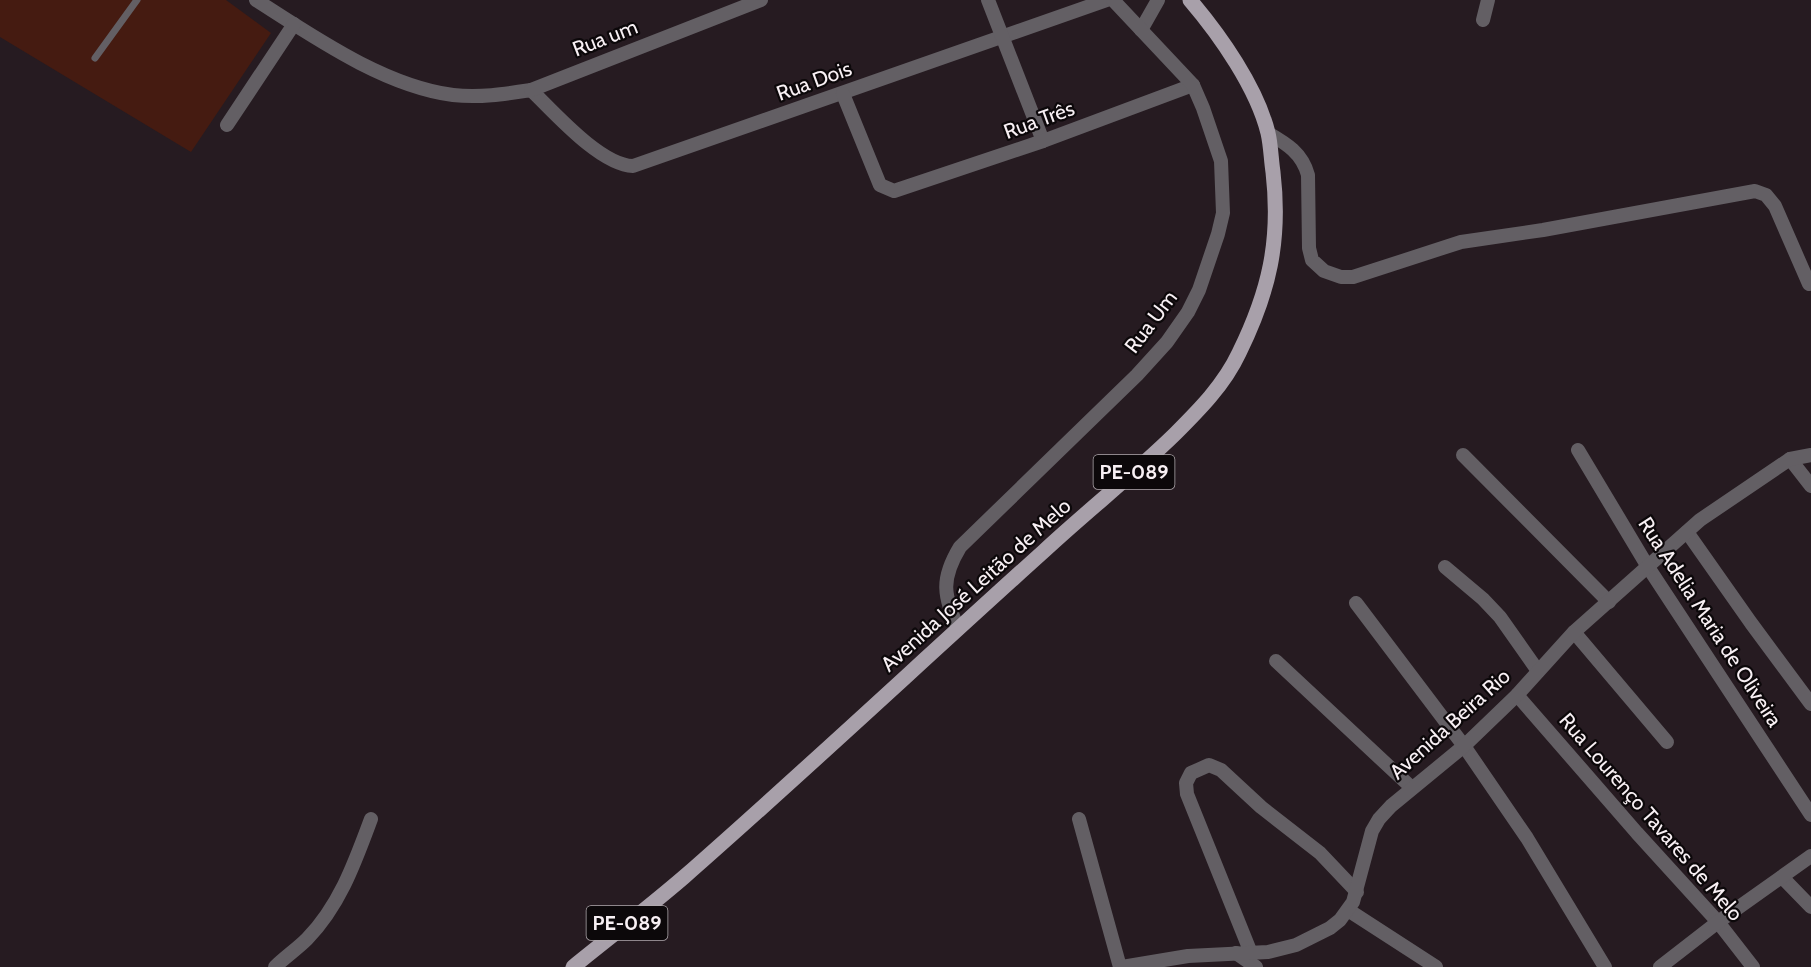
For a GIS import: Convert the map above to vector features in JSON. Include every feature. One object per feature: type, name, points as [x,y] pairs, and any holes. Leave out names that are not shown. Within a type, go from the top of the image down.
[{"type":"main road","name":"Avenida José Leitão de Melo","points":[[573,967],[682,879],[1154,455],[1202,407],[1224,379],[1238,356],[1266,287],[1276,229],[1275,197],[1268,133],[1255,100],[1212,25],[1190,0]]},
{"type":"street","name":"Rua um","points":[[256,0],[366,66],[423,89],[474,96],[493,96],[531,90],[761,0]]},
{"type":"street","points":[[988,0],[1043,141]]},
{"type":"street","name":"Rua Dois","points":[[531,90],[603,157],[620,165],[639,165],[1107,0]]},
{"type":"street","name":"Rua Um","points":[[958,629],[946,600],[946,589],[952,560],[960,547],[1137,375],[1167,342],[1199,290],[1223,213],[1221,161],[1214,135],[1192,85],[1113,0]]},
{"type":"street","points":[[1141,30],[1158,0]]},
{"type":"street","points":[[1483,20],[1488,0]]},
{"type":"street","points":[[227,125],[294,24]]},
{"type":"street","name":"Rua Três","points":[[843,94],[880,185],[891,191],[898,191],[1043,141],[1192,85]]},
{"type":"street","points":[[1268,133],[1288,145],[1305,164],[1308,175],[1309,248],[1316,266],[1333,276],[1353,277],[1461,242],[1543,230],[1755,191],[1766,195],[1775,206],[1809,284]]},
{"type":"street","name":"Rua Adelia Maria de Oliveira","points":[[1578,450],[1648,567],[1811,815]]},
{"type":"street","points":[[1464,455],[1609,602]]},
{"type":"street","name":"Avenida Beira Rio","points":[[1121,967],[1188,956],[1281,950],[1317,936],[1330,928],[1348,910],[1356,892],[1372,831],[1391,806],[1464,746],[1517,695],[1574,632],[1700,520],[1790,459],[1811,455]]},
{"type":"street","points":[[1790,459],[1811,486]]},
{"type":"street","points":[[1687,532],[1811,704]]},
{"type":"street","points":[[1445,567],[1482,598],[1500,617],[1538,671]]},
{"type":"street","points":[[1356,603],[1464,746],[1527,838],[1605,967]]},
{"type":"street","points":[[1574,632],[1667,742]]},
{"type":"street","points":[[1276,661],[1412,788]]},
{"type":"street","name":"Rua Lourenço Tavares de Melo","points":[[1517,695],[1718,922],[1753,967]]},
{"type":"street","points":[[1256,967],[1243,953],[1187,794],[1186,783],[1191,773],[1209,765],[1221,770],[1261,807],[1320,853],[1356,892]]},
{"type":"street","points":[[275,967],[306,940],[323,920],[349,876],[371,819]]},
{"type":"street","points":[[1079,819],[1121,967]]},
{"type":"street","points":[[1660,967],[1718,922],[1811,856]]},
{"type":"street","points":[[1782,877],[1811,907]]},
{"type":"street","points":[[1348,910],[1436,967]]},
{"type":"lane","points":[[95,58],[136,0]]},
{"type":"shaded area","points":[[0,0],[226,0],[271,33],[191,152],[0,37]]}]
